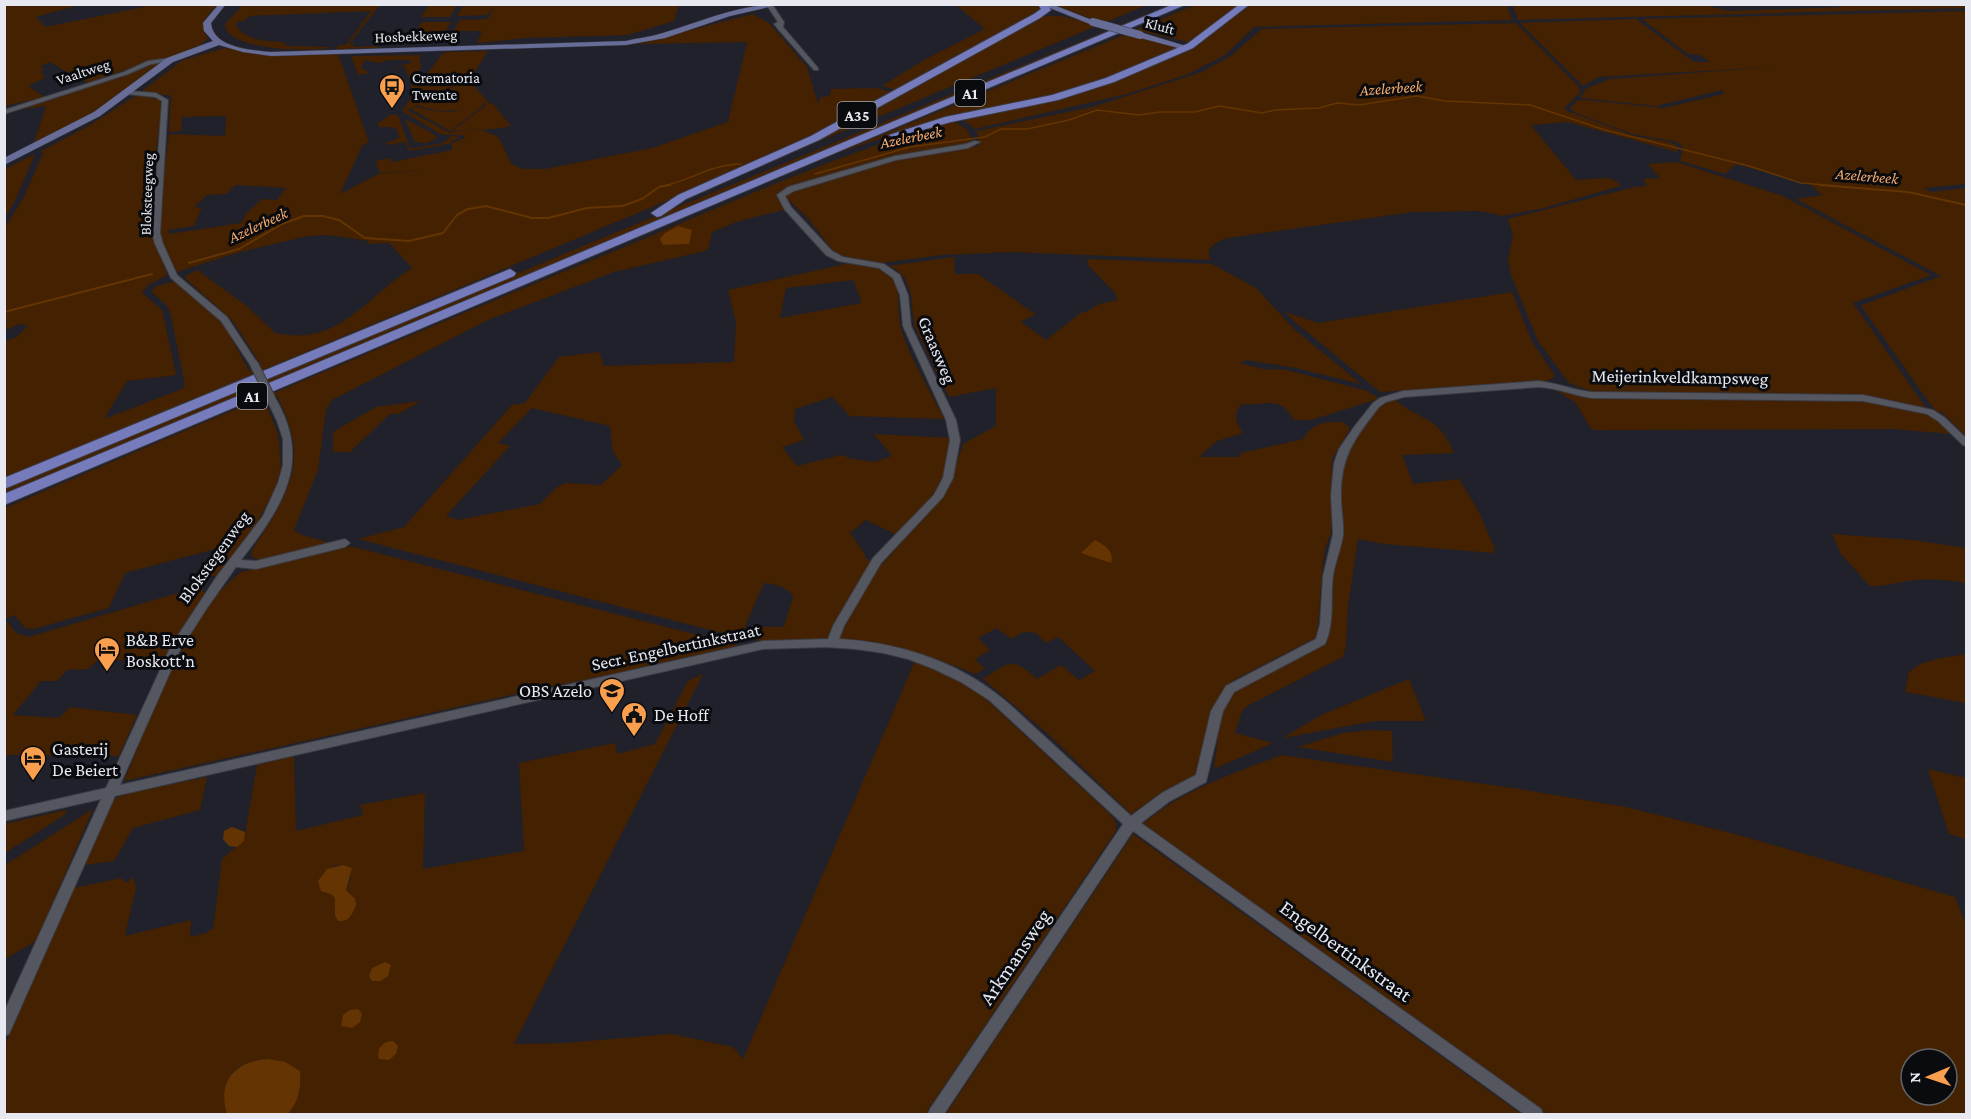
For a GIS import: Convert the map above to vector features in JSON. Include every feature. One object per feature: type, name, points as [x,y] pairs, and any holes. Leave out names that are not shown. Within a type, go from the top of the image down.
[{"type":"highway","name":"A35","points":[[657,213],[682,197],[815,138],[1037,16],[1046,10],[1043,4]]},
{"type":"highway","name":"A1","points":[[4,484],[1165,4]]},
{"type":"highway","name":"A1","points":[[4,500],[1183,4]]},
{"type":"highway","name":"A35","points":[[762,180],[923,126],[1054,98],[1096,85],[1196,42],[1246,4]]},
{"type":"main road","points":[[219,42],[212,37],[207,23],[223,4]]},
{"type":"main road","name":"Kluft","points":[[1043,4],[1093,22],[1185,47]]},
{"type":"main road","name":"Kluft","points":[[1052,4],[1093,22]]},
{"type":"main road","name":"Hosbekkeweg","points":[[219,42],[254,52],[271,54],[614,44],[656,38],[706,20],[766,5]]},
{"type":"main road","points":[[4,162],[97,114],[170,60],[219,42]]},
{"type":"street","points":[[766,5],[781,22],[778,26],[816,69]]},
{"type":"street","name":"Vaaltweg","points":[[4,112],[126,73],[150,62],[170,60]]},
{"type":"street","name":"Bloksteegweg","points":[[128,93],[156,95],[165,100],[156,232],[174,276],[224,320],[254,364],[271,398]]},
{"type":"street","name":"Graasweg","points":[[834,642],[839,627],[877,561],[938,497],[948,478],[955,440],[951,420],[907,326],[904,295],[897,277],[881,266],[841,259],[829,253],[788,208],[781,195],[792,189],[895,158],[968,146],[977,142]]},
{"type":"street","name":"Meijerinkveldkampsweg","points":[[1131,823],[1166,797],[1202,778],[1218,711],[1230,689],[1321,641],[1326,624],[1328,576],[1338,534],[1336,495],[1339,463],[1344,449],[1357,429],[1370,411],[1383,400],[1403,394],[1539,384],[1553,385],[1576,393],[1591,395],[1863,398],[1930,412],[1941,419],[1966,443]]},
{"type":"street","name":"Blokstegenweg","points":[[4,1029],[108,793],[175,649],[271,511],[284,480],[288,446],[281,419],[271,398]]},
{"type":"street","points":[[233,563],[256,565],[345,543]]},
{"type":"street","name":"Secr. Engelbertinkstraat","points":[[4,816],[743,649],[775,644],[834,642],[871,645],[920,657],[970,681],[1023,722],[1131,823]]},
{"type":"street","name":"Arkmansweg","points":[[935,1114],[1131,823]]},
{"type":"street","name":"Engelbertinkstraat","points":[[1131,823],[1536,1114]]},
{"type":"shaded area","points":[[83,4],[36,17],[46,27],[153,5],[217,5],[203,24],[208,38],[202,44],[171,57],[153,60],[88,83],[49,62],[40,67],[43,69],[41,72],[45,78],[28,86],[45,97],[5,106],[4,5]]},
{"type":"shaded area","points":[[430,4],[679,5],[674,21],[628,35],[526,38],[477,43],[482,31],[453,31],[460,20],[488,19],[495,5],[487,15],[457,16],[463,6],[457,5],[450,17],[421,17]]},
{"type":"shaded area","points":[[1038,4],[1042,8],[1040,11],[897,90],[882,86],[924,60],[985,29],[956,5]]},
{"type":"shaded area","points":[[1067,4],[1147,5],[791,153],[1040,16],[1061,16],[1089,23],[1095,20],[1057,6]]},
{"type":"shaded area","points":[[1699,4],[1729,11],[1843,7],[1830,4],[1966,4],[1966,8],[1518,20],[1513,5]]},
{"type":"shaded area","points":[[243,5],[380,5],[349,44],[354,44],[353,47],[378,46],[377,48],[336,49],[338,45],[346,45],[371,11],[250,16],[244,21],[238,21],[236,25],[240,30],[258,40],[285,42],[284,44],[288,46],[332,47],[308,50],[255,45],[229,33],[225,24]]},
{"type":"shaded area","points":[[1169,5],[1180,5],[5,496],[5,489],[571,251]]},
{"type":"shaded area","points":[[1195,5],[1240,5],[1188,42],[1135,30]]},
{"type":"shaded area","points":[[1251,5],[1507,5],[1512,20],[1254,27],[1225,55],[1186,75],[1127,94],[975,129],[963,119],[1054,101],[1107,85],[1198,44]]},
{"type":"shaded area","points":[[1966,11],[1966,184],[1924,188],[1931,192],[1966,188],[1966,436],[1943,413],[1936,411],[1862,307],[1862,305],[1941,276],[1796,199],[1822,195],[1810,184],[1736,164],[1725,174],[1680,161],[1683,148],[1678,142],[1633,134],[1576,113],[1570,108],[1578,100],[1586,100],[1664,108],[1724,94],[1722,90],[1656,106],[1581,98],[1585,89],[1610,79],[1773,67],[1599,77],[1583,86],[1520,23],[1636,19],[1694,62],[1710,62],[1700,55],[1688,54],[1642,19]]},
{"type":"shaded area","points":[[753,14],[770,24],[807,67],[818,104],[820,97],[830,96],[831,89],[875,88],[893,92],[785,150],[5,478],[4,342],[16,337],[28,326],[20,324],[5,330],[5,227],[24,197],[43,153],[41,151],[90,125],[137,95],[162,100],[152,187],[152,231],[167,275],[148,285],[142,293],[162,310],[176,375],[127,381],[104,419],[182,389],[185,385],[171,315],[167,306],[152,292],[154,287],[175,281],[217,318],[227,330],[249,371],[261,365],[233,321],[185,278],[187,275],[197,270],[248,307],[275,333],[298,335],[317,333],[350,317],[412,268],[389,243],[367,244],[369,241],[328,235],[307,236],[240,252],[177,272],[165,252],[161,227],[162,194],[169,134],[225,136],[226,116],[182,117],[181,131],[169,132],[171,96],[142,91],[183,60],[225,48],[285,56],[338,54],[369,142],[362,146],[340,194],[378,174],[420,170],[380,173],[376,161],[390,158],[392,162],[452,150],[452,143],[465,138],[462,135],[449,135],[450,132],[447,135],[440,134],[402,111],[413,95],[411,84],[425,77],[441,55],[446,52],[488,51],[473,75],[407,110],[448,132],[480,129],[494,135],[499,138],[511,163],[522,169],[545,169],[652,148],[728,122],[747,42],[637,44]],"holes":[[[235,185],[286,188],[277,200],[262,199],[247,213],[241,223],[169,234],[168,230],[194,226],[202,208],[194,207],[207,195],[226,194]]]},
{"type":"shaded area","points":[[422,22],[451,22],[444,33],[414,34]]},
{"type":"shaded area","points":[[1516,23],[1579,87],[1580,93],[1565,107],[1567,111],[1635,136],[1670,142],[1677,146],[1677,152],[1568,122],[1531,125],[1576,180],[1608,178],[1618,182],[1620,186],[1544,208],[1502,216],[1482,211],[1413,212],[1228,238],[1211,248],[1210,260],[1011,252],[942,255],[880,263],[848,258],[834,252],[807,217],[782,194],[899,158],[979,146],[977,131],[1092,107],[1202,72],[1232,55],[1262,29]]},
{"type":"shaded area","points":[[1126,34],[1176,47],[1174,51],[1069,93],[924,124],[838,153]]},
{"type":"shaded area","points":[[422,55],[419,59],[421,67],[410,80],[404,66],[389,69],[411,63],[411,60],[389,60],[379,63],[365,60],[361,67],[369,73],[358,75],[351,56]]},
{"type":"shaded area","points":[[164,61],[96,112],[33,146],[46,106],[15,110],[149,64]]},
{"type":"shaded area","points":[[476,75],[472,84],[511,126],[452,131],[484,107],[486,105],[484,103],[481,104],[484,105],[482,107],[450,131],[411,109],[415,106],[438,111],[449,112],[461,110],[439,111],[416,105]]},
{"type":"shaded area","points":[[390,115],[398,115],[410,149],[443,143],[451,136],[461,137],[451,141],[452,143],[409,151],[405,142],[387,145],[386,143],[399,138],[397,129],[379,127],[377,124]]},
{"type":"shaded area","points":[[405,119],[437,138],[427,143],[415,142]]},
{"type":"shaded area","points":[[954,121],[967,130],[974,145],[895,157],[780,192],[778,198],[787,209],[739,221],[712,232],[709,247],[705,251],[614,272],[490,319],[332,400],[326,410],[318,470],[294,530],[302,535],[330,543],[262,560],[253,558],[251,552],[282,500],[292,471],[294,456],[292,436],[278,397],[265,402],[278,434],[281,467],[275,489],[254,528],[222,573],[202,580],[219,548],[125,573],[109,608],[33,629],[25,628],[15,615],[5,619],[5,508],[786,179],[870,148]]},
{"type":"shaded area","points":[[35,154],[15,201],[5,217],[5,169]]},
{"type":"shaded area","points":[[1676,162],[1783,196],[1931,275],[1853,303],[1926,408],[1861,396],[1613,393],[1591,391],[1569,383],[1538,341],[1511,275],[1508,258],[1513,236],[1508,219],[1647,186],[1643,179],[1660,178],[1648,164]]},
{"type":"shaded area","points":[[678,226],[692,230],[689,244],[663,245],[660,239],[665,233]]},
{"type":"shaded area","points":[[954,257],[955,274],[978,274],[1035,314],[1021,322],[1046,340],[1082,312],[1099,304],[1118,300],[1115,293],[1087,264],[1088,259],[1212,264],[1256,288],[1294,329],[1361,384],[1296,368],[1246,360],[1240,363],[1263,369],[1287,370],[1367,391],[1378,398],[1311,420],[1294,420],[1289,412],[1278,404],[1242,404],[1237,411],[1236,418],[1243,433],[1217,441],[1199,457],[1239,457],[1241,453],[1303,439],[1315,426],[1325,423],[1344,422],[1350,429],[1332,459],[1331,533],[1323,561],[1317,637],[1232,681],[1224,690],[1212,712],[1197,774],[1155,797],[1131,814],[1047,733],[983,679],[1010,664],[1016,664],[1037,679],[1061,665],[1079,680],[1095,671],[1058,637],[1046,643],[1036,633],[1023,632],[1011,639],[997,628],[978,638],[990,650],[975,659],[985,669],[975,674],[908,652],[838,640],[873,574],[941,500],[949,486],[963,444],[996,426],[996,388],[949,397],[914,325],[911,295],[905,278],[889,266]]},
{"type":"shaded area","points":[[850,263],[867,265],[884,271],[895,283],[903,334],[944,419],[850,416],[832,397],[795,409],[794,421],[804,440],[782,447],[797,466],[842,455],[852,459],[875,462],[892,456],[874,434],[952,438],[946,469],[941,481],[927,502],[897,535],[866,520],[850,533],[865,554],[865,558],[873,562],[830,640],[757,642],[760,629],[763,627],[784,627],[793,596],[784,588],[772,584],[764,583],[745,626],[749,640],[358,539],[404,527],[512,405],[525,403],[559,357],[599,352],[604,366],[734,362],[736,322],[728,290]],"holes":[[[853,280],[862,303],[780,318],[786,288]],[[532,408],[610,426],[613,452],[622,465],[601,485],[565,483],[556,488],[540,504],[458,520],[446,516],[510,446],[498,443]]]},
{"type":"shaded area","points":[[1512,292],[1532,342],[1554,374],[1554,377],[1545,382],[1380,392],[1285,312],[1318,323]]},
{"type":"shaded area","points":[[1547,385],[1578,395],[1864,401],[1932,414],[1952,434],[1893,429],[1592,430],[1575,402]]},
{"type":"shaded area","points":[[1393,398],[1442,431],[1454,453],[1402,455],[1413,484],[1459,479],[1478,510],[1495,549],[1493,553],[1384,544],[1358,539],[1343,657],[1247,706],[1242,711],[1235,733],[1273,743],[1214,769],[1221,711],[1235,689],[1314,650],[1325,641],[1340,484],[1346,452],[1372,411]]},
{"type":"shaded area","points":[[421,401],[398,414],[390,414],[350,452],[333,452],[333,432],[376,407]]},
{"type":"shaded area","points":[[1832,534],[1913,540],[1966,548],[1966,583],[1923,580],[1870,586],[1841,554]]},
{"type":"shaded area","points":[[1095,540],[1110,552],[1111,563],[1081,553]]},
{"type":"shaded area","points":[[345,547],[354,547],[745,647],[534,690],[124,781],[173,668],[204,612],[222,589],[241,572]]},
{"type":"shaded area","points":[[195,588],[201,588],[206,594],[165,658],[97,661],[88,669],[67,670],[57,681],[41,681],[13,715],[59,718],[70,707],[137,715],[119,756],[5,755],[5,619],[16,633],[29,637]]},
{"type":"shaded area","points":[[1966,654],[1966,703],[1905,692],[1909,672],[1920,664]]},
{"type":"shaded area","points":[[915,661],[949,674],[977,691],[1110,814],[1116,823],[1116,831],[925,1114],[288,1114],[293,1109],[268,1059],[246,1064],[232,1074],[226,1091],[227,1114],[5,1114],[5,1045],[74,888],[121,878],[127,883],[133,877],[136,887],[125,936],[191,920],[190,937],[206,933],[213,928],[222,859],[244,840],[257,765],[294,756],[296,831],[363,815],[360,805],[425,793],[423,869],[524,851],[519,763],[615,743],[617,754],[655,744],[688,681],[703,674],[514,1044],[565,1043],[671,1034],[733,1047],[743,1059]],"holes":[[[343,865],[351,877],[346,890],[350,893],[338,921],[335,916],[335,898],[331,894],[333,866]]]},
{"type":"shaded area","points":[[1409,679],[1426,721],[1375,721],[1283,738],[1321,715]]},
{"type":"shaded area","points":[[1370,730],[1392,731],[1393,762],[1298,747],[1343,733]]},
{"type":"shaded area","points":[[1281,755],[1520,789],[1626,807],[1735,834],[1955,897],[1966,925],[1966,1114],[1548,1114],[1143,824],[1191,792]]},
{"type":"shaded area","points":[[1928,769],[1966,778],[1966,839],[1949,834]]},
{"type":"shaded area","points":[[207,777],[200,810],[133,828],[114,861],[84,865],[108,801],[129,793]]},
{"type":"shaded area","points":[[93,809],[36,941],[5,959],[5,865]]},
{"type":"shaded area","points":[[66,810],[66,814],[5,853],[5,824]]},
{"type":"shaded area","points":[[232,827],[245,832],[244,841],[237,847],[229,846],[223,839],[224,831]]},
{"type":"shaded area","points":[[1133,834],[1521,1114],[946,1114]]},
{"type":"shaded area","points":[[343,865],[352,868],[346,890],[355,899],[356,905],[350,917],[338,921],[335,916],[335,898],[321,891],[318,881],[327,869]]},
{"type":"shaded area","points":[[385,962],[391,965],[388,976],[381,981],[372,981],[369,976],[372,968]]},
{"type":"shaded area","points":[[358,1009],[362,1014],[360,1022],[352,1028],[341,1026],[343,1015],[350,1010]]},
{"type":"shaded area","points":[[393,1041],[398,1046],[396,1054],[389,1060],[378,1059],[379,1048],[386,1042]]},
{"type":"shaded area","points":[[268,1059],[285,1062],[300,1071],[298,1094],[292,1109],[288,1114],[227,1114],[225,1092],[231,1075],[246,1064]]},
{"type":"waterway","name":"Azelerbeek","points":[[815,174],[910,147],[985,137],[1001,129],[1027,129],[1069,120],[1097,110],[1139,115],[1160,112],[1195,112],[1219,106],[1262,113],[1275,110],[1319,108],[1337,103],[1359,105],[1417,96],[1445,101],[1530,105],[1605,130],[1749,166],[1801,183],[1838,186]]},
{"type":"waterway","name":"Azelerbeek","points":[[663,186],[711,169],[741,164]]},
{"type":"waterway","name":"Azelerbeek","points":[[189,263],[239,249],[282,224],[304,216],[323,216],[339,220],[365,238],[409,241],[443,233],[457,215],[468,209],[486,206],[532,218],[548,218],[587,208],[622,206],[642,199],[659,187],[670,185]]},
{"type":"waterway","name":"Azelerbeek","points":[[1820,185],[1908,192],[1966,205]]},
{"type":"waterway","name":"Azelerbeek","points":[[4,312],[152,274]]},
{"type":"place","name":"Crematoria Twente","points":[[392,110]]},
{"type":"place","name":"B&B Erve Boskott'n","points":[[107,673]]},
{"type":"place","name":"OBS Azelo","points":[[612,714]]},
{"type":"place","name":"De Hoff","points":[[634,738]]},
{"type":"place","name":"Gasterij De Beiert","points":[[33,782]]}]
